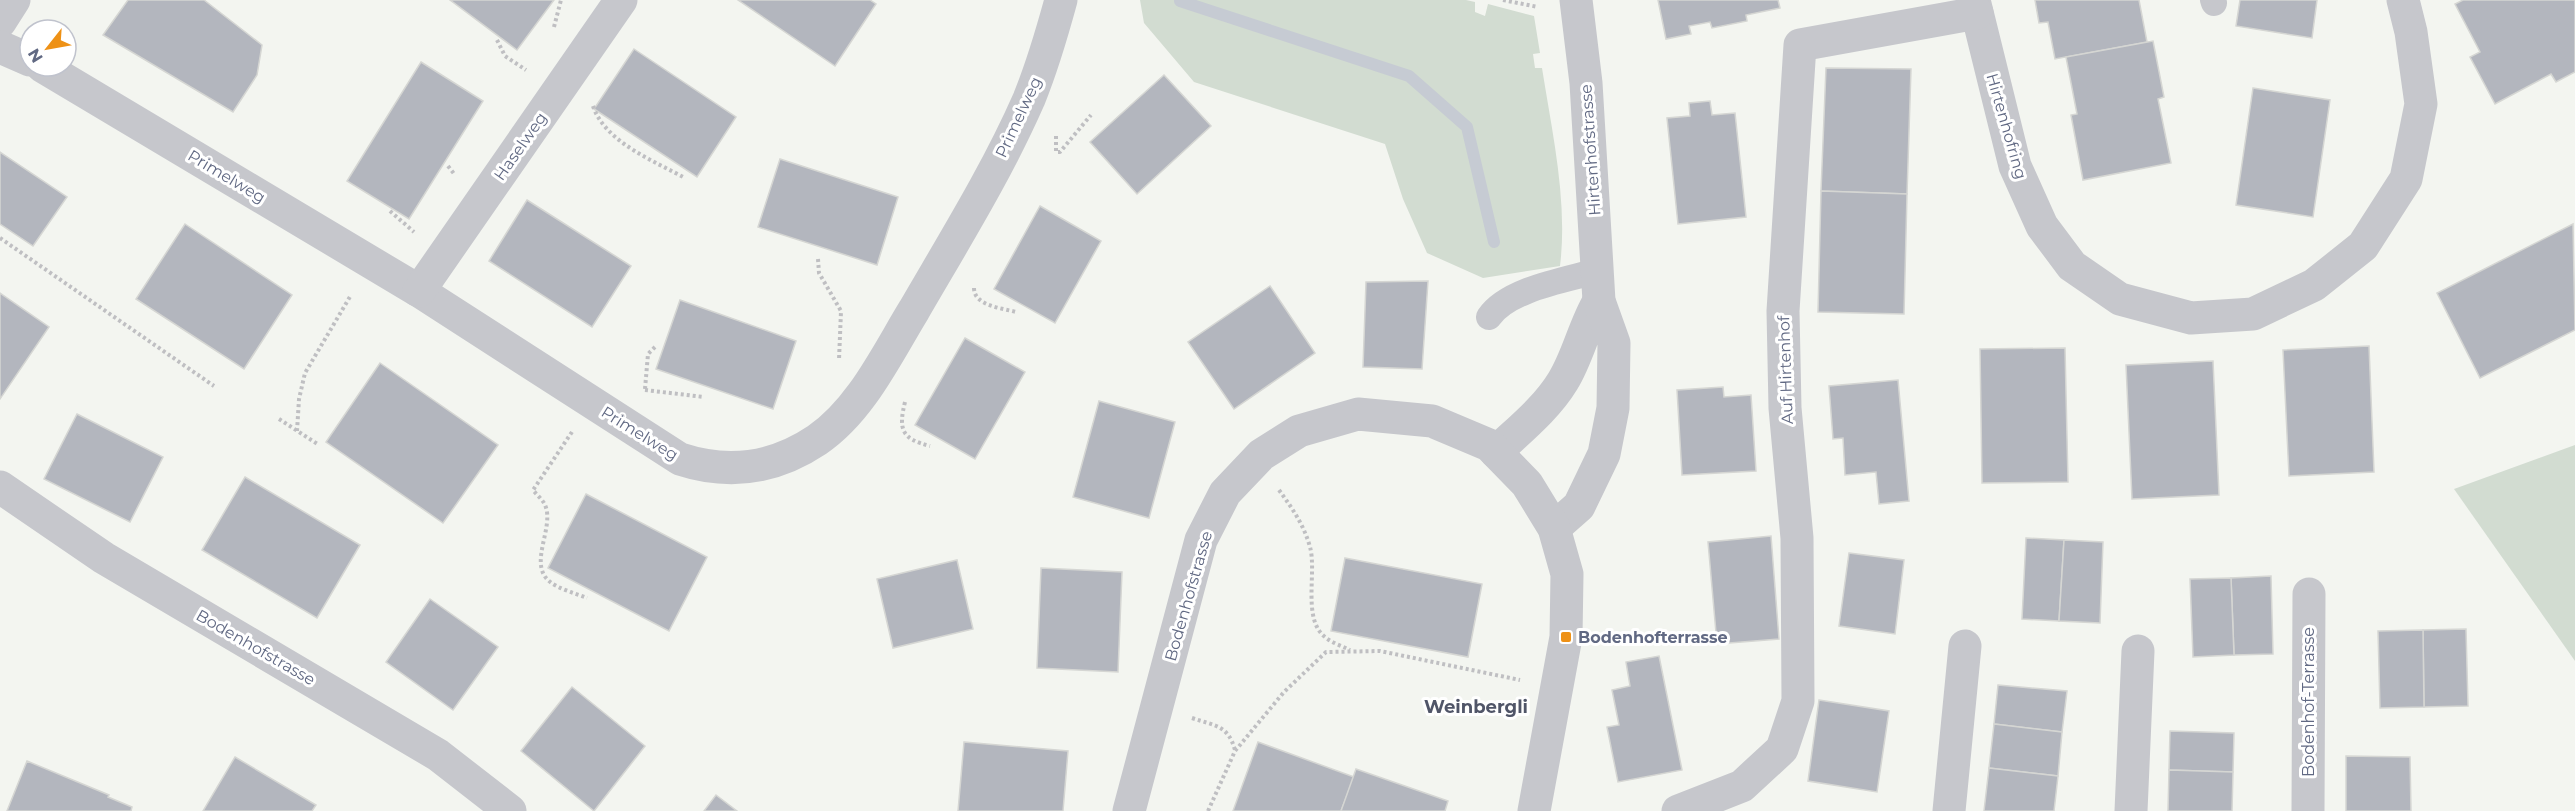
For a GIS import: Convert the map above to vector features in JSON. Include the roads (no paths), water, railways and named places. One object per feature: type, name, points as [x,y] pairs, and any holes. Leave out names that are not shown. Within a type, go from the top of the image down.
[{"type":"street","points":[[0,22],[14,0]]},
{"type":"street","name":"Haselweg","points":[[418,291],[621,0]]},
{"type":"street","name":"Primelweg","points":[[62,78],[418,291],[680,459],[705,467],[738,470],[788,457],[818,440],[842,419],[883,363],[1011,138],[1044,59],[1061,0]]},
{"type":"street","name":"Hirtenhofstrasse","points":[[1554,528],[1579,506],[1604,454],[1613,408],[1614,343],[1598,286],[1586,83],[1576,0]]},
{"type":"street","name":"Hirtenhofring","points":[[1976,7],[2015,166],[2042,226],[2072,266],[2120,299],[2191,318],[2253,314],[2314,285],[2363,246],[2406,179],[2421,104],[2411,32],[2403,0]]},
{"type":"street","name":"Auf Hirtenhof","points":[[1678,811],[1742,786],[1782,748],[1798,701],[1797,538],[1785,408],[1783,311],[1800,45],[1976,7]]},
{"type":"street","points":[[0,47],[18,55]]},
{"type":"street","points":[[1496,452],[1549,400],[1564,380],[1588,320],[1598,286]]},
{"type":"street","name":"Bodenhofstrasse","points":[[1129,811],[1201,540],[1225,493],[1261,455],[1299,431],[1358,414],[1432,421],[1489,445],[1527,484],[1554,528],[1567,574],[1566,637],[1534,811]]},
{"type":"street","name":"Bodenhofstrasse","points":[[0,487],[104,558],[438,755],[510,811]]},
{"type":"street","name":"Bodenhof-Terrasse","points":[[2308,811],[2309,594]]},
{"type":"street","points":[[1949,811],[1965,646]]},
{"type":"street","points":[[2131,811],[2138,651]]},
{"type":"lane","points":[[1489,317],[1503,302],[1526,292],[1598,286]]},
{"type":"waterway","points":[[1180,1],[1409,76],[1467,127],[1494,242]]},
{"type":"place","name":"Bodenhofterrasse","points":[[1566,637]]},
{"type":"district","name":"Weinbergli","points":[[1476,707]]}]
